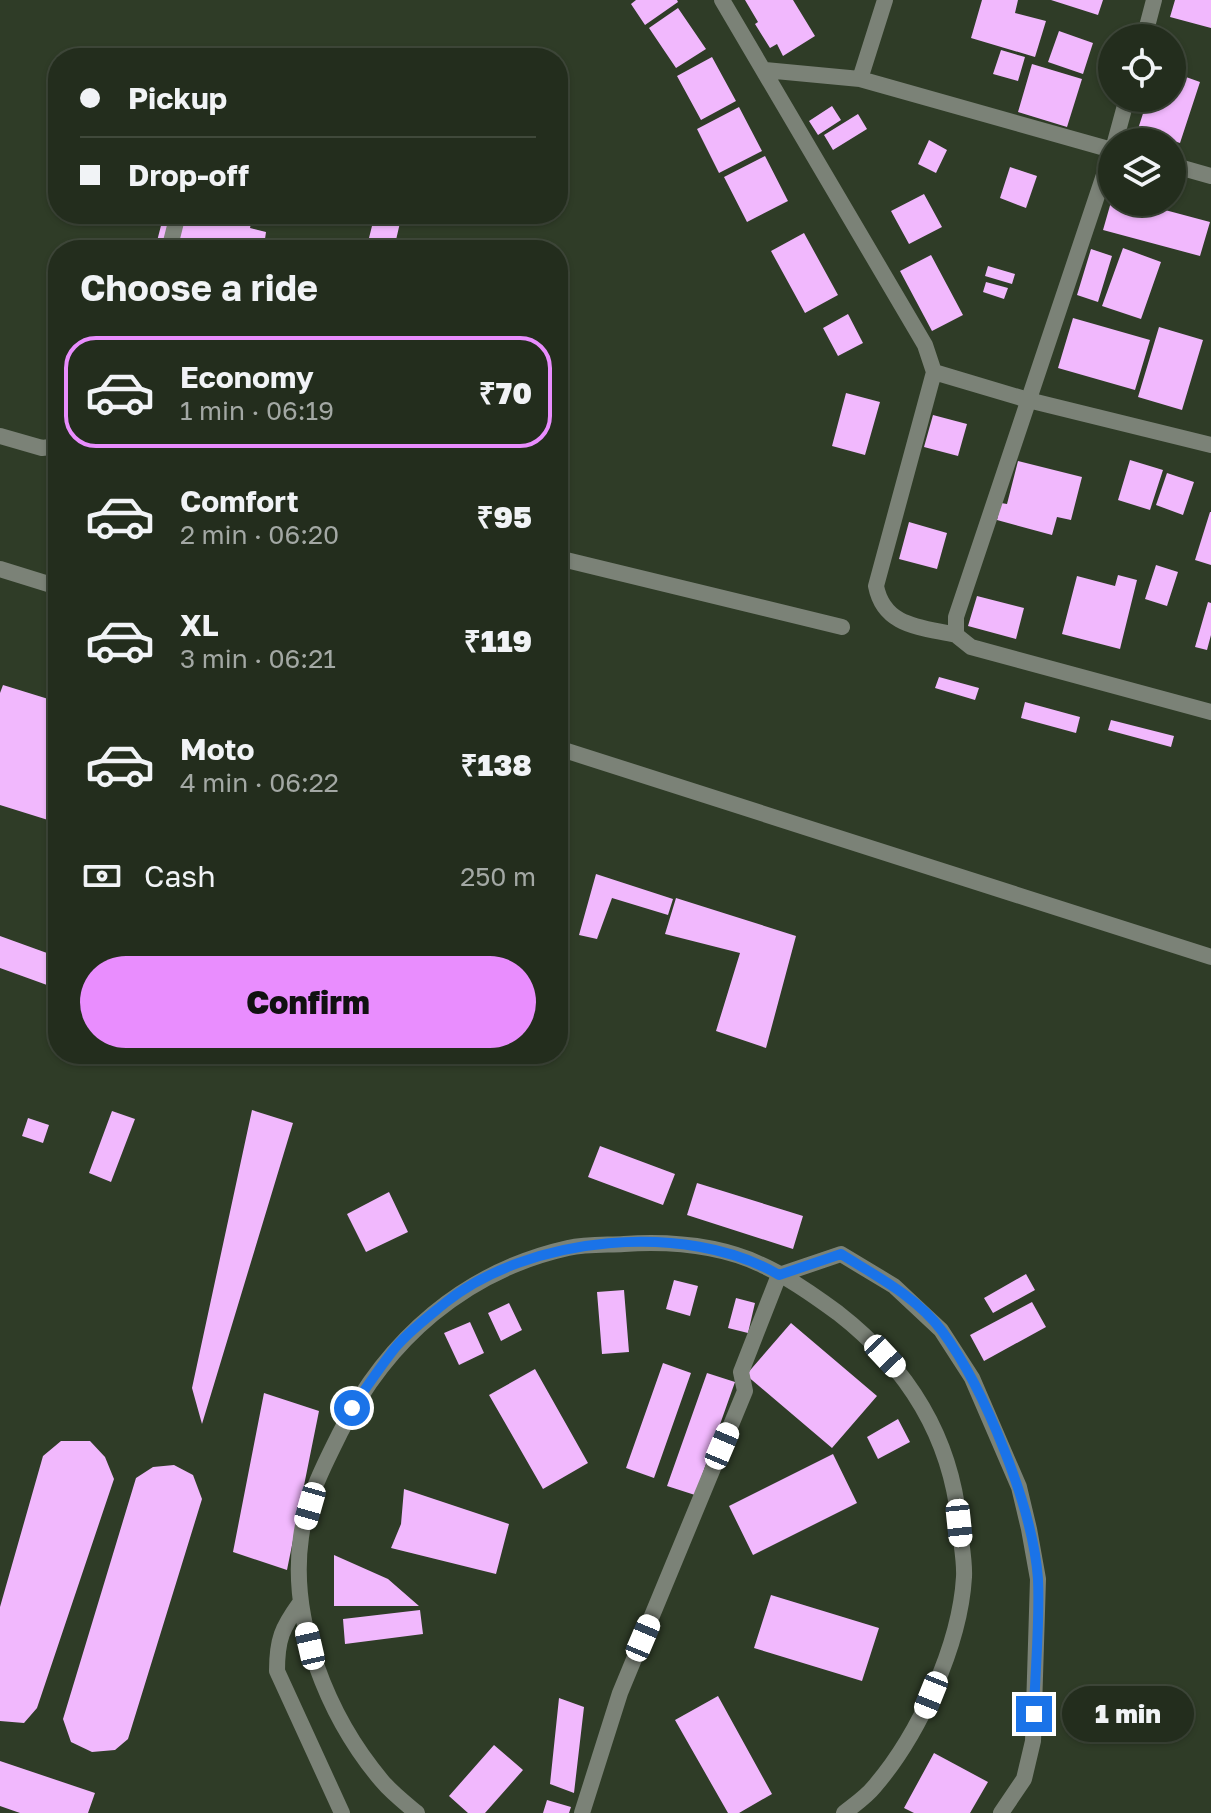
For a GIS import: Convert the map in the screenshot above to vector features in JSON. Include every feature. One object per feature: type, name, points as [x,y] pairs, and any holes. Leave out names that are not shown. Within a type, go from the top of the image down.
[{"type":"street","points":[[722,0],[925,345],[934,372],[876,586],[879,601],[889,614],[907,624],[956,635],[971,647],[1211,712]]},
{"type":"street","points":[[860,79],[885,0]]},
{"type":"street","points":[[1148,24],[1154,0]]},
{"type":"street","points":[[765,70],[860,79],[1098,146]]},
{"type":"street","points":[[1186,169],[1211,176]]},
{"type":"street","points":[[956,635],[956,617],[1098,192]]},
{"type":"street","points":[[934,372],[1028,400],[1211,445]]},
{"type":"street","points":[[0,436],[48,447]]},
{"type":"street","points":[[568,560],[842,627]]},
{"type":"street","points":[[0,569],[48,584]]},
{"type":"street","points":[[568,751],[1211,957]]},
{"type":"street","points":[[417,1813],[383,1782],[347,1731],[315,1668],[300,1603],[301,1537],[318,1476],[352,1408],[396,1347],[447,1301],[510,1265],[572,1247],[648,1242],[703,1246],[762,1264],[821,1300],[867,1336],[904,1376],[934,1428],[956,1496],[964,1576],[951,1645],[920,1720],[873,1788],[844,1813]]},
{"type":"street","points":[[582,1813],[620,1693],[745,1391],[741,1372],[779,1275],[841,1254],[894,1286],[941,1330],[972,1378],[1019,1487],[1038,1579],[1033,1741],[1024,1779],[1001,1813]]},
{"type":"street","points":[[300,1603],[282,1627],[277,1647],[277,1671],[342,1813]]},
{"type":"building","points":[[636,0],[678,2],[645,25],[631,4]]},
{"type":"building","points":[[745,0],[793,0],[815,36],[783,56],[777,44],[770,48]]},
{"type":"building","points":[[982,0],[1018,0],[1015,13],[1046,21],[1035,57],[971,38]]},
{"type":"building","points":[[1051,0],[1103,0],[1098,15]]},
{"type":"building","points":[[1175,0],[1211,0],[1211,28],[1170,17]]},
{"type":"building","points":[[678,8],[706,49],[676,68],[649,28]]},
{"type":"building","points":[[1059,31],[1093,43],[1083,74],[1048,62]]},
{"type":"building","points":[[1001,50],[1025,57],[1018,81],[993,74]]},
{"type":"building","points":[[712,57],[736,101],[701,120],[677,76]]},
{"type":"building","points":[[1032,64],[1082,79],[1067,127],[1018,112]]},
{"type":"building","points":[[1186,77],[1200,82],[1185,128],[1138,128],[1143,112],[1186,112]]},
{"type":"building","points":[[832,106],[841,120],[818,135],[809,121]]},
{"type":"building","points":[[739,107],[762,151],[719,173],[697,129]]},
{"type":"building","points":[[858,114],[867,129],[833,150],[824,135]]},
{"type":"building","points":[[929,140],[947,150],[936,173],[918,164]]},
{"type":"building","points":[[765,156],[788,201],[747,222],[724,177]]},
{"type":"building","points":[[1010,167],[1037,176],[1026,208],[1000,198]]},
{"type":"building","points":[[924,194],[942,227],[909,244],[891,211]]},
{"type":"building","points":[[1107,216],[1186,216],[1210,222],[1200,256],[1103,230]]},
{"type":"building","points":[[161,224],[251,224],[250,228],[266,232],[265,239],[270,240],[157,240]]},
{"type":"building","points":[[372,224],[400,224],[396,240],[368,240]]},
{"type":"building","points":[[804,233],[838,295],[805,313],[771,251]]},
{"type":"building","points":[[1123,248],[1161,262],[1141,319],[1102,306]]},
{"type":"building","points":[[1091,249],[1112,256],[1098,302],[1077,295]]},
{"type":"building","points":[[931,255],[963,315],[932,331],[900,271]]},
{"type":"building","points":[[988,266],[1015,274],[1012,284],[985,276]]},
{"type":"building","points":[[986,282],[1008,288],[1004,299],[983,292]]},
{"type":"building","points":[[848,314],[863,343],[838,356],[823,328]]},
{"type":"building","points":[[1073,318],[1150,340],[1135,390],[1058,368]]},
{"type":"building","points":[[1159,327],[1203,340],[1182,410],[1138,397]]},
{"type":"building","points":[[846,393],[880,402],[865,455],[832,446]]},
{"type":"building","points":[[933,415],[967,424],[958,456],[924,447]]},
{"type":"building","points":[[1130,460],[1163,470],[1150,510],[1118,500]]},
{"type":"building","points":[[1018,461],[1082,477],[1071,520],[1057,517],[1052,535],[997,520],[1001,503],[1007,504]]},
{"type":"building","points":[[1167,473],[1194,482],[1183,515],[1156,505]]},
{"type":"building","points":[[1211,512],[1211,565],[1195,560]]},
{"type":"building","points":[[909,522],[947,533],[937,569],[899,559]]},
{"type":"building","points":[[1156,565],[1178,572],[1167,606],[1145,599]]},
{"type":"building","points":[[1118,575],[1137,580],[1120,649],[1062,634],[1077,576],[1115,586]]},
{"type":"building","points":[[977,596],[1024,608],[1016,639],[968,626]]},
{"type":"building","points":[[1208,602],[1211,603],[1211,635],[1207,650],[1195,647]]},
{"type":"building","points":[[939,677],[979,688],[975,700],[935,688]]},
{"type":"building","points":[[3,685],[48,699],[48,820],[0,805],[0,693]]},
{"type":"building","points":[[1025,702],[1080,717],[1076,733],[1021,718]]},
{"type":"building","points":[[1111,720],[1174,736],[1171,747],[1108,730]]},
{"type":"building","points":[[596,874],[673,899],[668,915],[612,898],[597,939],[579,935]]},
{"type":"building","points":[[676,898],[796,936],[766,1048],[716,1031],[740,953],[665,934]]},
{"type":"building","points":[[0,936],[48,953],[48,985],[0,968]]},
{"type":"building","points":[[252,1110],[293,1123],[202,1424],[192,1388]]},
{"type":"building","points":[[112,1111],[135,1119],[111,1182],[89,1173]]},
{"type":"building","points":[[28,1118],[49,1125],[43,1143],[22,1136]]},
{"type":"building","points":[[600,1146],[675,1174],[663,1205],[588,1177]]},
{"type":"building","points":[[697,1183],[803,1216],[793,1249],[687,1215]]},
{"type":"building","points":[[389,1192],[408,1232],[366,1252],[347,1214]]},
{"type":"building","points":[[1026,1274],[1035,1290],[993,1313],[984,1298]]},
{"type":"building","points":[[674,1280],[698,1286],[690,1316],[666,1309]]},
{"type":"building","points":[[624,1290],[629,1352],[602,1354],[597,1292]]},
{"type":"building","points":[[736,1298],[755,1303],[748,1333],[728,1328]]},
{"type":"building","points":[[1032,1302],[1046,1327],[984,1361],[970,1335]]},
{"type":"building","points":[[509,1303],[522,1330],[501,1341],[488,1313]]},
{"type":"building","points":[[470,1322],[484,1353],[459,1365],[444,1333]]},
{"type":"building","points":[[791,1323],[877,1396],[832,1448],[746,1375]]},
{"type":"building","points":[[663,1363],[691,1373],[654,1478],[626,1468]]},
{"type":"building","points":[[535,1369],[588,1463],[543,1489],[489,1395]]},
{"type":"building","points":[[707,1373],[735,1382],[695,1495],[667,1486]]},
{"type":"building","points":[[264,1393],[319,1411],[287,1570],[233,1552]]},
{"type":"building","points":[[898,1419],[910,1442],[878,1459],[867,1437]]},
{"type":"building","points":[[61,1441],[90,1441],[105,1457],[114,1479],[37,1708],[24,1723],[0,1721],[0,1607],[43,1456]]},
{"type":"building","points":[[833,1454],[857,1503],[753,1555],[729,1506]]},
{"type":"building","points":[[174,1465],[193,1475],[202,1499],[128,1739],[115,1750],[92,1752],[71,1742],[63,1719],[136,1478],[153,1467]]},
{"type":"building","points":[[404,1489],[509,1524],[496,1574],[391,1548],[401,1524]]},
{"type":"building","points":[[334,1555],[388,1579],[419,1606],[334,1606]]},
{"type":"building","points":[[771,1595],[879,1628],[862,1681],[754,1648]]},
{"type":"building","points":[[420,1610],[423,1634],[345,1644],[343,1619]]},
{"type":"building","points":[[718,1696],[772,1794],[739,1813],[728,1813],[675,1720]]},
{"type":"building","points":[[559,1698],[584,1707],[574,1793],[550,1784]]},
{"type":"building","points":[[494,1745],[523,1770],[485,1813],[468,1813],[449,1796]]},
{"type":"building","points":[[934,1753],[988,1782],[970,1813],[914,1813],[904,1808]]},
{"type":"building","points":[[0,1761],[95,1793],[88,1813],[20,1813],[0,1806]]},
{"type":"building","points":[[547,1800],[571,1807],[569,1813],[543,1813]]},
{"type":"route","points":[[352,1408],[396,1347],[447,1301],[510,1265],[572,1247],[648,1242],[703,1246],[762,1264],[779,1275],[841,1254],[894,1286],[941,1330],[972,1378],[1019,1487],[1038,1579],[1034,1714]]}]
